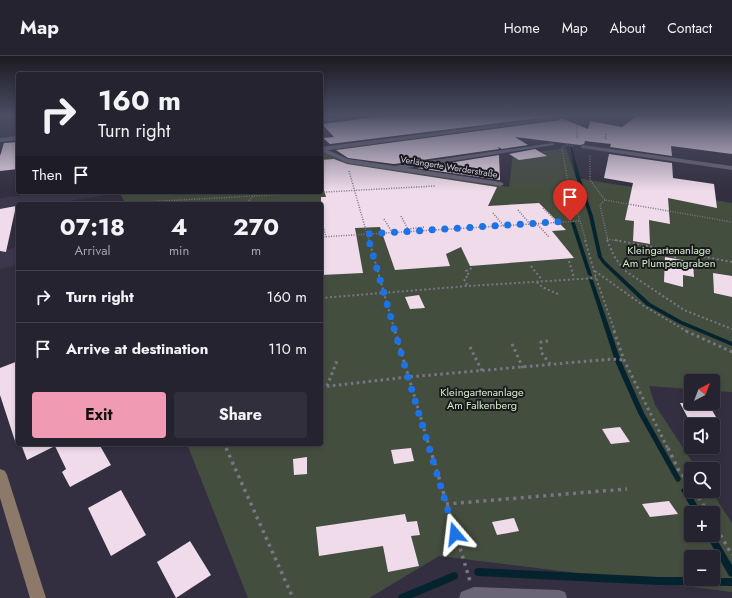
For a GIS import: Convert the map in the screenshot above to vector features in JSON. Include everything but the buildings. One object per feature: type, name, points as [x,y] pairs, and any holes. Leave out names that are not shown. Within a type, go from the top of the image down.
[{"type":"street","points":[[583,147],[732,168]]},
{"type":"street","name":"Verlängerte Werderstraße","points":[[323,150],[347,161],[501,184]]},
{"type":"street","points":[[0,475],[38,598]]},
{"type":"street","points":[[470,596],[559,598]]},
{"type":"lane","name":"Verlängerte Werderstraße","points":[[323,149],[388,140]]},
{"type":"lane","name":"Verlängerte Werderstraße","points":[[394,168],[552,144]]},
{"type":"path","points":[[575,145],[567,145],[562,147],[567,177],[596,278],[624,360],[680,473],[684,477]]},
{"type":"path","points":[[590,148],[590,180],[605,200],[732,222]]},
{"type":"path","points":[[347,161],[354,190],[446,504],[470,596]]},
{"type":"path","points":[[323,192],[439,186]]},
{"type":"path","points":[[144,202],[287,194]]},
{"type":"path","points":[[247,202],[254,196]]},
{"type":"path","points":[[605,200],[600,205],[606,239],[616,263],[669,301],[699,317],[732,329]]},
{"type":"path","points":[[543,208],[556,222]]},
{"type":"path","points":[[518,210],[530,223]]},
{"type":"path","points":[[493,213],[504,225]]},
{"type":"path","points":[[401,216],[408,230]]},
{"type":"path","points":[[384,219],[392,232]]},
{"type":"path","points":[[408,230],[580,221]]},
{"type":"path","points":[[536,223],[549,238]]},
{"type":"path","points":[[323,226],[326,237],[392,232],[425,227]]},
{"type":"path","points":[[606,239],[732,262]]},
{"type":"path","points":[[675,252],[675,260],[683,266]]},
{"type":"path","points":[[569,261],[574,278]]},
{"type":"path","points":[[531,266],[542,281]]},
{"type":"path","points":[[468,286],[464,279],[469,275],[466,271],[474,267]]},
{"type":"path","points":[[594,270],[640,304],[683,331],[732,352]]},
{"type":"path","points":[[323,298],[574,278],[596,278]]},
{"type":"path","points":[[536,281],[542,287],[558,294]]},
{"type":"path","points":[[548,341],[541,342],[541,352],[550,365]]},
{"type":"path","points":[[512,344],[523,368]]},
{"type":"path","points":[[470,347],[482,371]]},
{"type":"path","points":[[323,387],[408,377],[612,359],[624,360]]},
{"type":"path","points":[[327,386],[337,361]]},
{"type":"path","points":[[225,446],[292,598]]},
{"type":"path","points":[[446,504],[627,489]]},
{"type":"path","points":[[720,534],[732,555]]},
{"type":"shaded area","points":[[33,194],[113,194],[63,202],[16,202],[16,209],[0,212],[0,198]]},
{"type":"shaded area","points":[[16,247],[16,265],[0,269],[0,251]]},
{"type":"green space","name":"Kleingartenanlage Am Falkenberg","points":[[566,148],[576,178],[732,203],[732,392],[720,391],[720,374],[684,374],[684,388],[649,386],[655,405],[684,449],[684,454],[687,454],[692,462],[684,462],[684,498],[716,498],[732,523],[732,592],[439,556],[369,598],[248,598],[188,446],[323,446],[323,202],[125,202],[120,194],[323,194],[323,152],[339,160],[509,187],[513,155]]},
{"type":"waterway","points":[[571,147],[578,177],[591,216],[600,257],[604,263],[648,304],[680,322],[732,344]]},
{"type":"waterway","points":[[573,223],[590,275]]},
{"type":"waterway","points":[[591,280],[617,358]]},
{"type":"waterway","points":[[618,361],[641,413],[678,479]]},
{"type":"waterway","points":[[690,498],[694,506]]},
{"type":"waterway","points":[[714,542],[732,573]]},
{"type":"waterway","points":[[478,572],[659,581],[732,582]]},
{"type":"waterway","points":[[402,598],[454,576]]},
{"type":"route","points":[[455,534],[367,234],[570,221]]},
{"type":"park label","name":"Kleingartenanlage Am Plumpengraben","points":[[669,256]]}]
